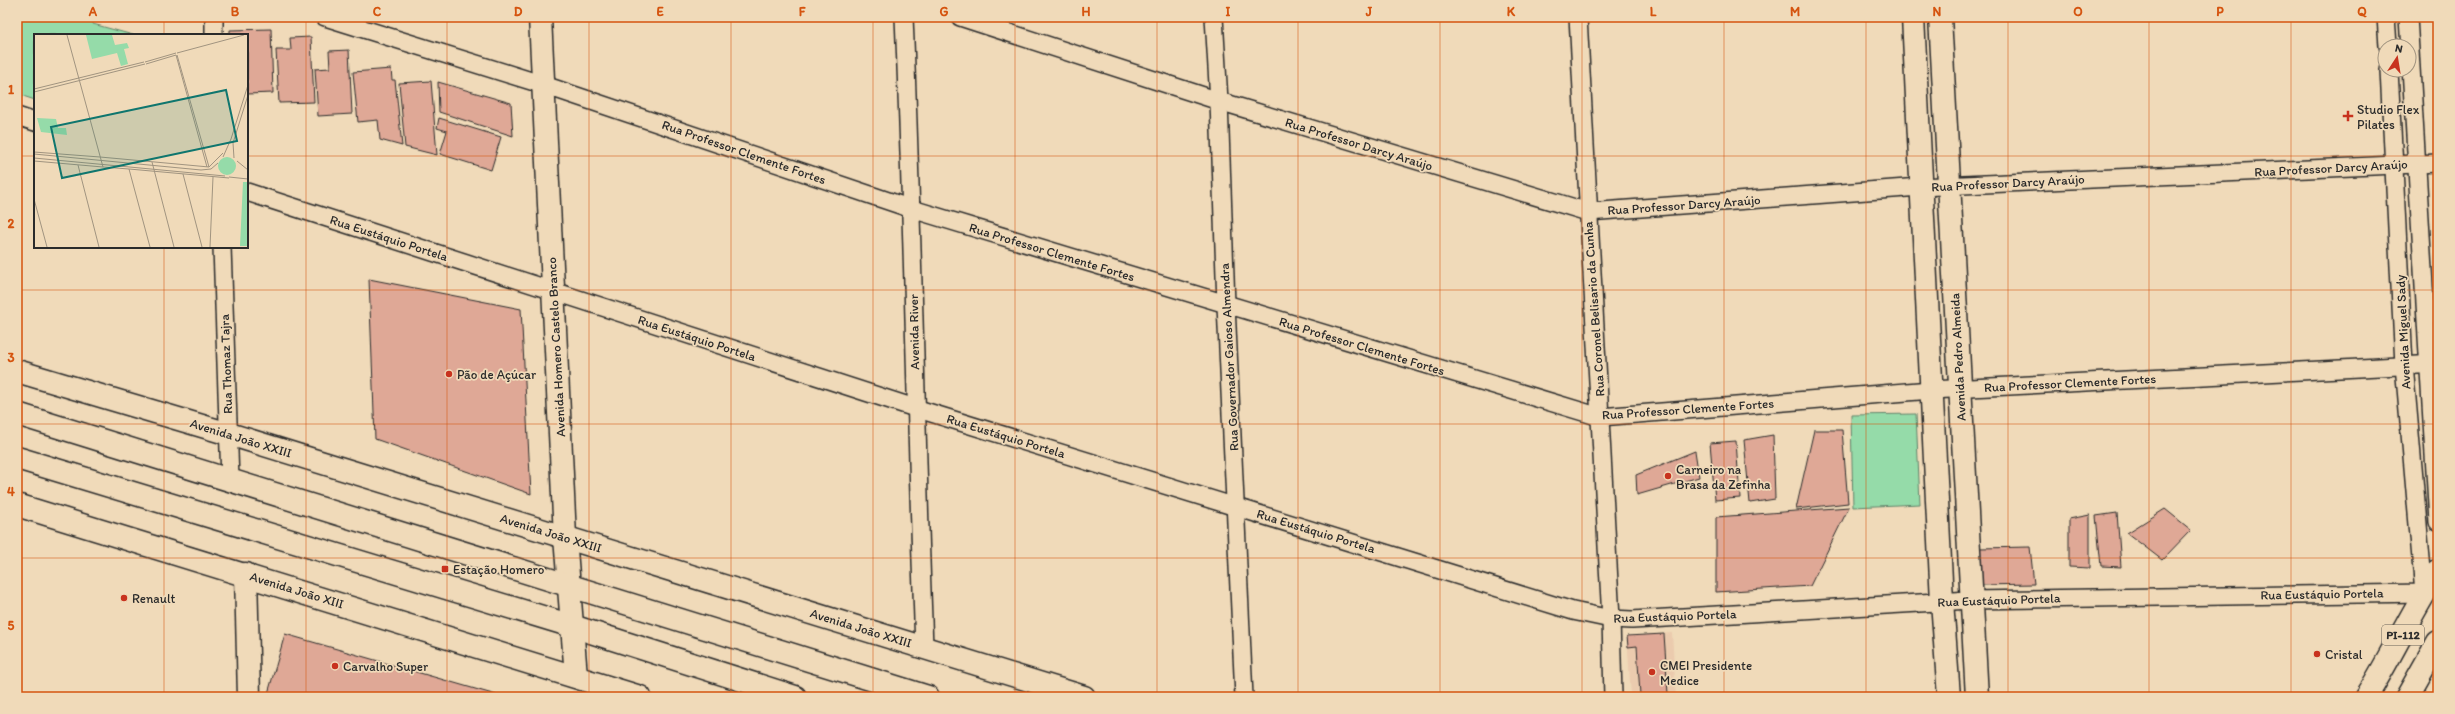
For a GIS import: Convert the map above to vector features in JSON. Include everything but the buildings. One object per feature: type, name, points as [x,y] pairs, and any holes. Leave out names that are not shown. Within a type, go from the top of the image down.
[{"type":"main road","name":"Avenida Homero Castelo Branco","points":[[540,17],[565,537],[576,676]]},
{"type":"main road","points":[[1913,17],[1920,187],[1942,601],[1949,697]]},
{"type":"main road","name":"Avenida Pedro Almeida","points":[[1940,17],[1950,186],[1970,600],[1977,697]]},
{"type":"main road","name":"Avenida João XXIII","points":[[17,371],[229,434],[1084,697]]},
{"type":"main road","points":[[17,414],[928,697]]},
{"type":"main road","points":[[17,458],[572,626],[795,697]]},
{"type":"main road","name":"Avenida João XIII","points":[[17,505],[576,676]]},
{"type":"main road","name":"PI-112","points":[[2366,697],[2395,650],[2424,593],[2438,572]]},
{"type":"main road","points":[[246,574],[249,697]]},
{"type":"main road","name":"PI-112","points":[[2407,697],[2438,642]]},
{"type":"main road","points":[[576,676],[640,697]]},
{"type":"street","points":[[214,17],[214,34]]},
{"type":"street","name":"Rua Professor Clemente Fortes","points":[[325,17],[544,85],[912,209],[1600,417],[1959,388],[2434,364]]},
{"type":"street","name":"Avenida River","points":[[904,17],[912,209],[915,408],[924,647]]},
{"type":"street","name":"Rua Professor Darcy Araújo","points":[[960,17],[1220,101],[1588,212],[1920,187],[2438,163]]},
{"type":"street","name":"Rua Governador Gaioso Almendra","points":[[1214,17],[1220,101],[1226,305],[1244,697]]},
{"type":"street","name":"Rua Coronel Belisario da Cunha","points":[[1578,17],[1611,619],[1613,697]]},
{"type":"street","points":[[2386,17],[2387,38]]},
{"type":"street","name":"Avenida Miguel Sady","points":[[2408,17],[2417,164],[2434,364],[2438,522]]},
{"type":"street","name":"Avenida Miguel Sady","points":[[2390,78],[2404,365],[2424,593]]},
{"type":"street","points":[[17,116],[34,122]]},
{"type":"street","name":"Rua Eustáquio Portela","points":[[248,192],[915,408],[1573,611],[1611,619],[1632,620],[1970,600],[2424,593]]},
{"type":"street","name":"Rua Thomaz Tajra","points":[[222,248],[230,480]]},
{"type":"shaded area","name":"CMEI Presidente Medice","points":[[1672,633],[1676,697],[1631,697],[1627,636]]},
{"type":"green space","points":[[17,17],[93,17],[93,24],[129,34],[34,34],[34,100],[17,94]]},
{"type":"green space","points":[[1916,414],[1920,504],[1853,507],[1851,415]]},
{"type":"place","name":"Studio Flex Pilates","points":[[2348,116]]},
{"type":"place","name":"Pão de Açúcar","points":[[449,374]]},
{"type":"place","name":"Carneiro na Brasa da Zefinha","points":[[1668,476]]},
{"type":"place","name":"Estação Homero","points":[[445,569]]},
{"type":"place","name":"Renault","points":[[124,598]]},
{"type":"place","name":"Cristal","points":[[2317,654]]},
{"type":"place","name":"Carvalho Super","points":[[335,666]]},
{"type":"place","name":"CMEI Presidente Medice","points":[[1652,672]]}]
